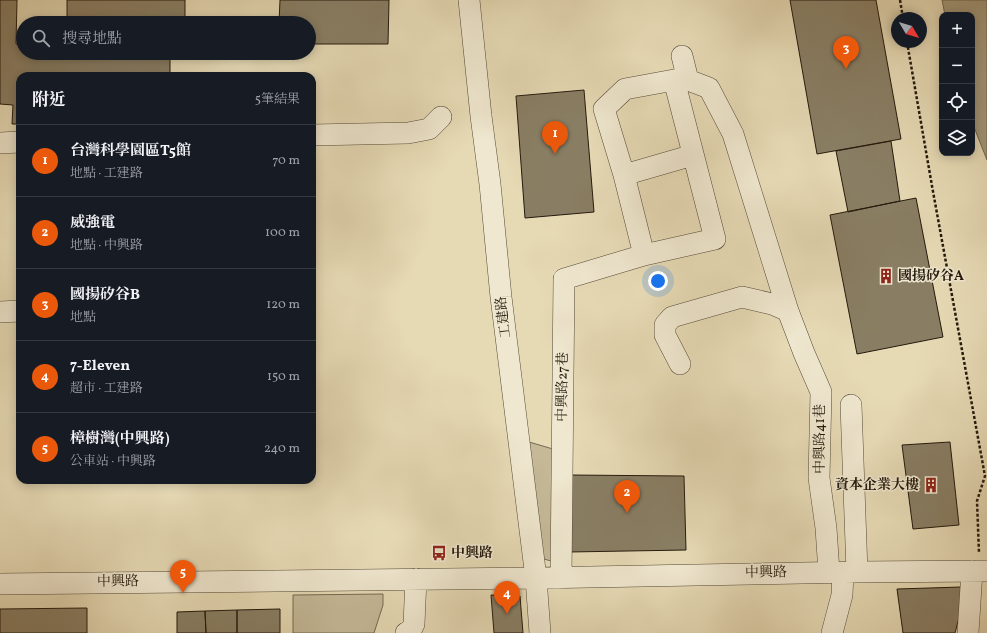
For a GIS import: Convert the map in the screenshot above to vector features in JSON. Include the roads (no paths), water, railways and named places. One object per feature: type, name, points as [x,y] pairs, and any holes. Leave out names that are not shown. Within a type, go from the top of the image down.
[{"type":"street","name":"工建路","points":[[469,0],[502,305],[536,578],[540,633]]},
{"type":"street","name":"中興路41巷","points":[[682,56],[688,80],[709,88],[733,134],[788,312],[821,392],[820,478],[826,528],[843,572]]},
{"type":"street","name":"中興路27巷","points":[[561,578],[564,279],[644,255],[715,239],[674,80],[625,89],[604,109],[624,175],[644,255]]},
{"type":"street","points":[[316,135],[408,133],[429,129],[441,117]]},
{"type":"street","points":[[0,143],[16,142]]},
{"type":"street","points":[[624,175],[693,155]]},
{"type":"street","points":[[680,364],[665,335],[666,325],[672,316],[742,297],[772,304],[788,312]]},
{"type":"street","points":[[0,312],[16,311]]},
{"type":"street","points":[[832,633],[842,595],[851,405]]},
{"type":"street","name":"中興路","points":[[0,584],[561,578],[843,572],[979,567]]},
{"type":"street","points":[[968,633],[979,567]]},
{"type":"street","points":[[406,633],[411,630],[414,624],[416,579]]},
{"type":"place","name":"國揚矽谷B","points":[[846,69]]},
{"type":"place","name":"台灣科學園區T5館","points":[[555,154]]},
{"type":"place","name":"國揚矽谷A","points":[[886,276]]},
{"type":"place","name":"資本企業大樓","points":[[931,485]]},
{"type":"place","name":"威強電","points":[[627,513]]},
{"type":"place","name":"中興路","points":[[439,553]]},
{"type":"place","name":"樟樹灣(中興路)","points":[[183,593]]},
{"type":"place","name":"7-Eleven","points":[[507,614]]}]
